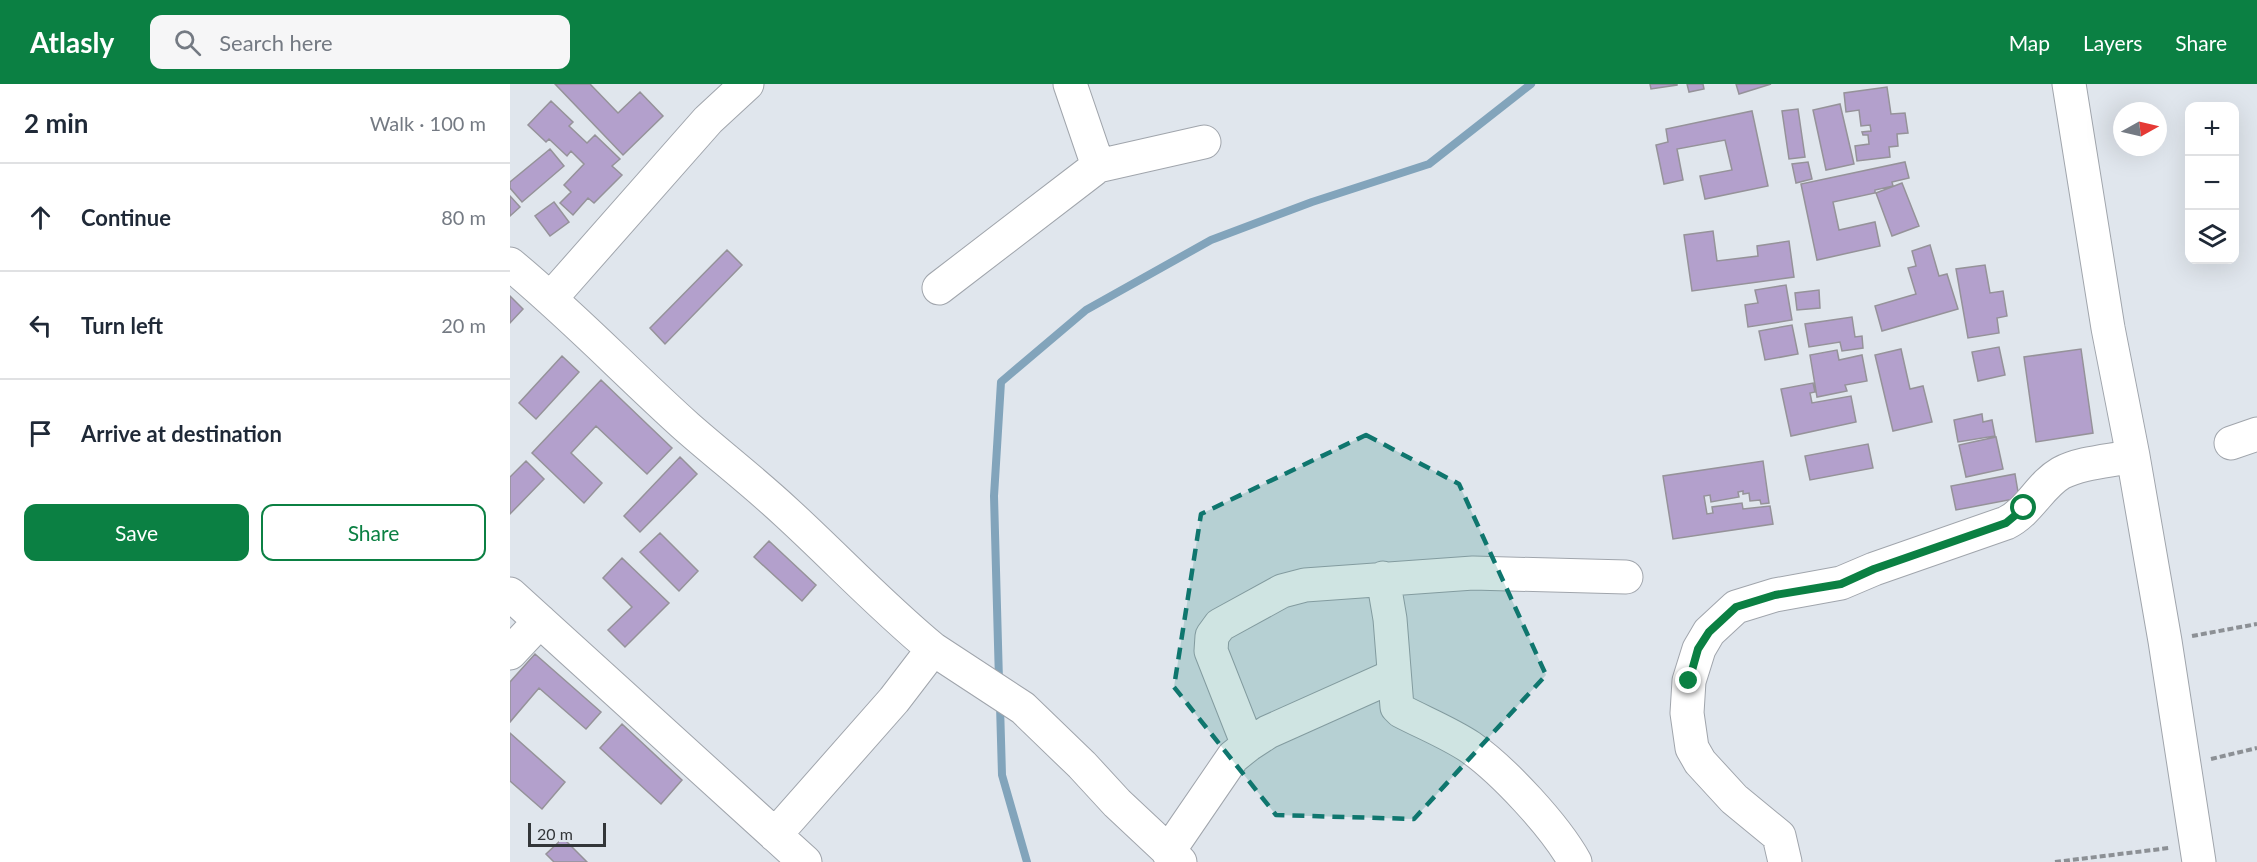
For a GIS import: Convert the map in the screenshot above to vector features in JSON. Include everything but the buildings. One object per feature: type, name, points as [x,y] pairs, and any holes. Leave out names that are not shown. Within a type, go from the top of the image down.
[{"type":"street","points":[[551,298],[708,120],[747,84]]},
{"type":"street","points":[[1070,84],[1098,166]]},
{"type":"street","points":[[2069,84],[2108,328],[2165,641],[2198,854]]},
{"type":"street","points":[[939,288],[1098,166],[1204,142]]},
{"type":"street","points":[[510,264],[551,298],[687,428],[786,512],[887,611],[933,649],[1023,708],[1174,857],[1233,757],[1268,732],[1393,676]]},
{"type":"street","points":[[1785,862],[1779,836],[1734,799],[1705,768],[1692,748],[1687,713],[1689,681],[1698,649],[1709,632],[1736,607],[1775,595],[1841,584],[1874,569],[2006,523],[2061,473],[2080,466],[2133,456]]},
{"type":"street","points":[[1248,745],[1211,651],[1212,636],[1220,625],[1282,591],[1305,585],[1473,573],[1626,576]]},
{"type":"street","points":[[1383,578],[1390,619],[1395,704],[1399,709],[1470,747],[1492,765],[1549,825],[1575,862]]},
{"type":"street","points":[[510,594],[805,862]]},
{"type":"street","points":[[510,653],[540,621]]},
{"type":"street","points":[[775,835],[894,700],[933,649]]},
{"type":"path","points":[[2165,641],[2257,624]]},
{"type":"path","points":[[2184,765],[2257,748]]},
{"type":"path","points":[[2055,862],[2198,854]]},
{"type":"highlighted area","points":[[1366,435],[1459,484],[1546,675],[1414,819],[1276,815],[1174,687],[1201,514]]},
{"type":"waterway","points":[[999,681],[994,496],[1001,382],[1086,310],[1211,240],[1312,202],[1429,164],[1531,84]]},
{"type":"waterway","points":[[1000,705],[1002,775],[1027,862]]},
{"type":"route","points":[[1689,681],[1698,649],[1709,632],[1736,607],[1775,595],[1841,584],[1874,569],[2006,523],[2024,508]]}]
